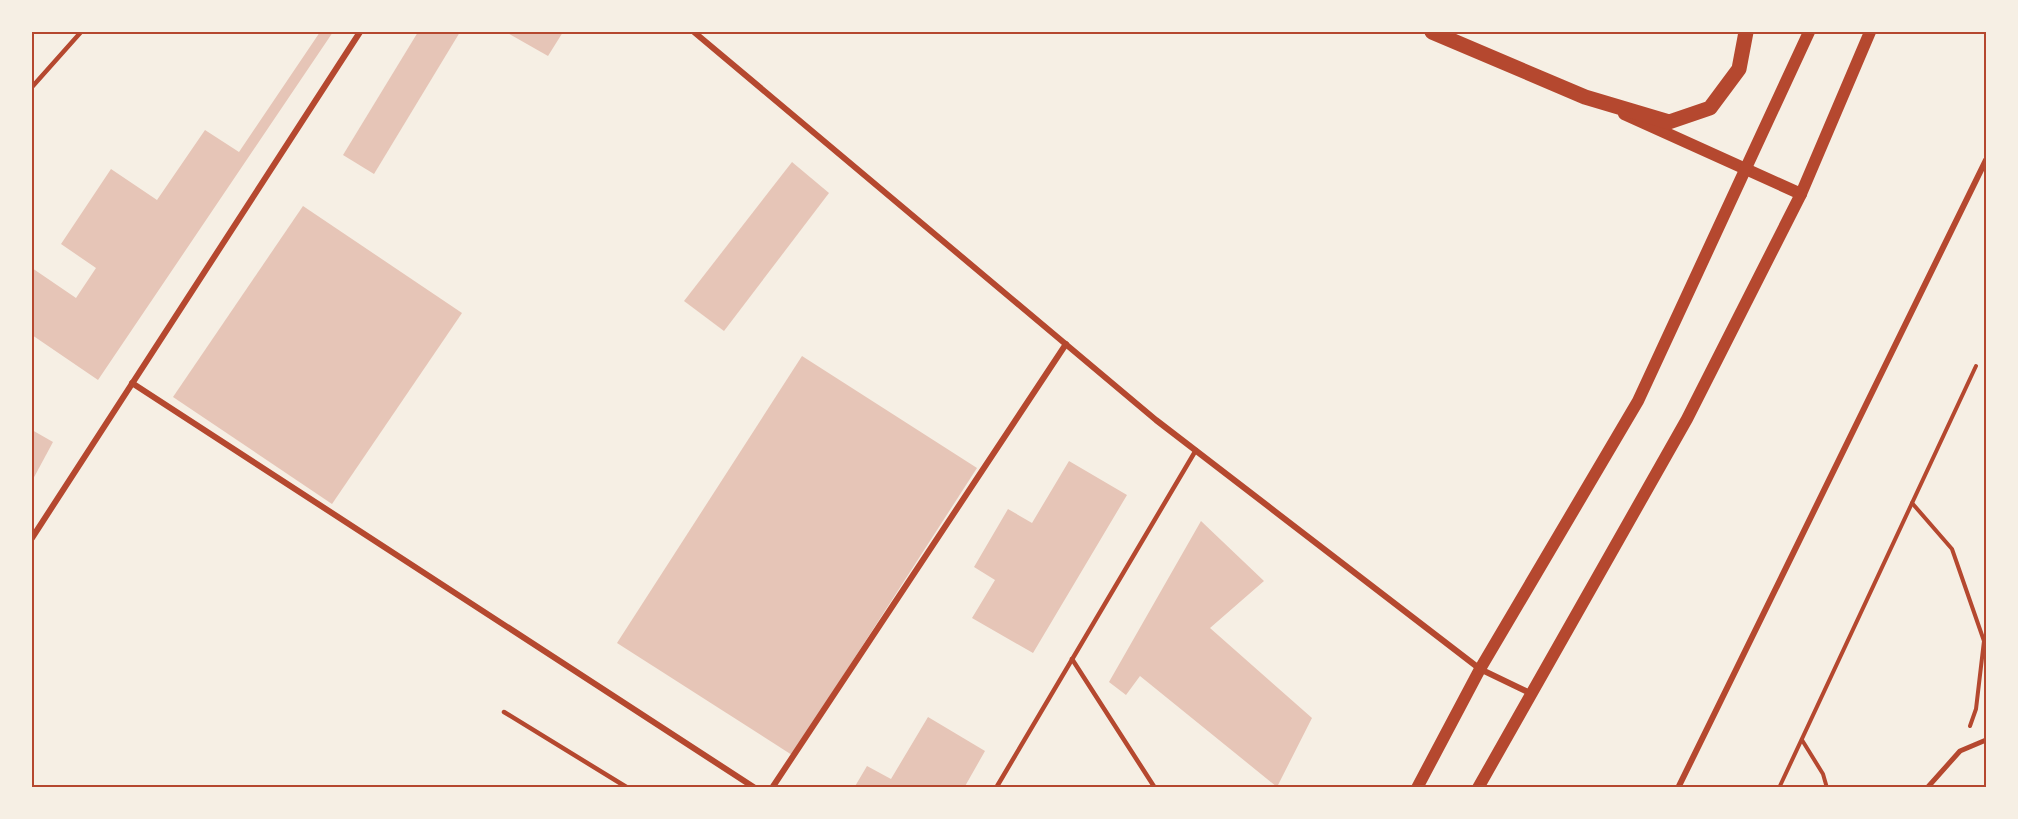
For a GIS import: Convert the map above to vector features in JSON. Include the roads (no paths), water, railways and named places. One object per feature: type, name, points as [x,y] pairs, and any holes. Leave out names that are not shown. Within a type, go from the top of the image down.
[{"type":"main road","points":[[1432,32],[1585,97],[1801,194]]},
{"type":"main road","points":[[1585,97],[1669,122],[1710,108],[1739,69],[1746,32]]},
{"type":"main road","points":[[1417,788],[1480,669],[1638,401],[1809,32]]},
{"type":"main road","points":[[1478,788],[1687,419],[1801,194],[1870,32]]},
{"type":"street","points":[[32,538],[360,32]]},
{"type":"street","points":[[694,32],[1196,450],[1480,669],[1530,693]]},
{"type":"street","points":[[1678,788],[1986,160]]},
{"type":"street","points":[[772,788],[1066,344]]},
{"type":"street","points":[[132,383],[755,788]]},
{"type":"street","points":[[1927,788],[1960,752],[1986,740]]},
{"type":"lane","points":[[32,87],[81,32]]},
{"type":"lane","points":[[996,788],[1196,450]]},
{"type":"lane","points":[[1072,659],[1155,788]]},
{"type":"lane","points":[[504,712],[628,788]]}]
